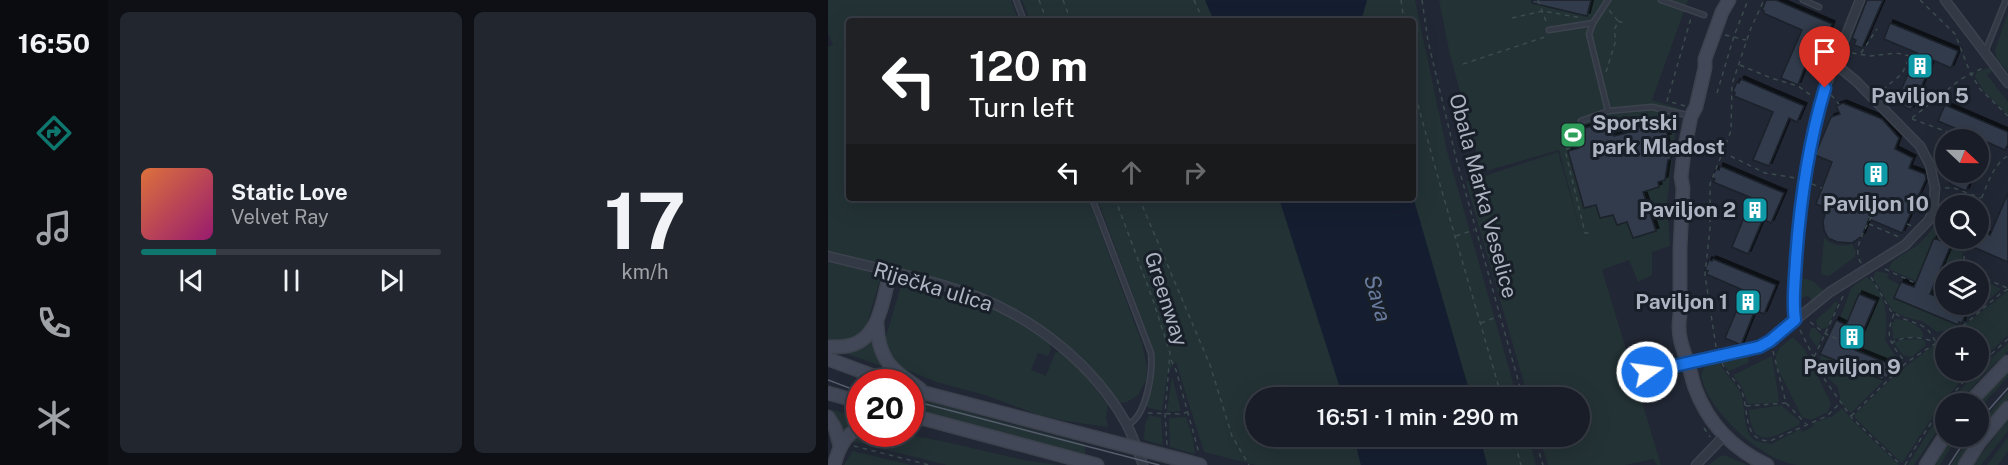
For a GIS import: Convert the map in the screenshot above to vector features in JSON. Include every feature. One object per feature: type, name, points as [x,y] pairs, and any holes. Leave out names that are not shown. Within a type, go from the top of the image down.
[{"type":"main road","points":[[1728,3],[1727,13],[1706,68],[1694,112],[1683,188],[1678,325],[1680,341],[1694,386],[1703,406],[1724,436],[1747,454],[1767,465]]},
{"type":"main road","points":[[890,273],[877,320],[877,337],[882,355],[900,375],[928,395]]},
{"type":"main road","points":[[828,347],[855,344],[865,338],[877,320]]},
{"type":"main road","points":[[828,359],[855,369]]},
{"type":"main road","points":[[1978,393],[2008,362]]},
{"type":"main road","points":[[828,393],[846,398]]},
{"type":"main road","points":[[924,394],[1178,459],[1200,459]]},
{"type":"main road","points":[[1965,465],[1979,443],[2008,408]]},
{"type":"main road","points":[[828,417],[846,446],[834,465]]},
{"type":"main road","points":[[924,419],[1097,465]]},
{"type":"main road","points":[[1926,465],[1938,447]]},
{"type":"street","points":[[1795,320],[1793,300],[1804,180],[1812,131],[1834,63],[1860,0]]},
{"type":"street","points":[[1945,0],[2008,83]]},
{"type":"street","points":[[1688,362],[1759,347],[1770,341],[1846,281],[1905,245],[1925,227],[1933,211],[1935,188],[1930,165],[1920,146],[1856,81],[1834,63]]},
{"type":"street","name":"Riječka ulica","points":[[828,256],[980,298],[1035,327],[1057,343],[1092,377],[1127,426],[1143,465]]},
{"type":"street","points":[[1696,465],[1724,436]]},
{"type":"lane","points":[[1016,0],[1023,18]]},
{"type":"lane","points":[[1661,0],[1704,15]]},
{"type":"lane","points":[[1803,0],[1819,7]]},
{"type":"lane","points":[[1985,52],[2006,0]]},
{"type":"lane","points":[[1606,2],[1589,34],[1608,111]]},
{"type":"lane","points":[[1549,30],[1594,22]]},
{"type":"lane","points":[[1581,121],[1608,111],[1652,107],[1694,112]]},
{"type":"lane","points":[[1093,201],[1150,353],[1152,364],[1142,411],[1131,423]]},
{"type":"lane","points":[[1647,372],[1688,362]]},
{"type":"path","points":[[1040,0],[1046,18]]},
{"type":"path","points":[[1064,0],[1070,18]]},
{"type":"path","points":[[1194,0],[1202,18]]},
{"type":"path","points":[[1401,0],[1404,18]]},
{"type":"path","name":"Obala Marka Veselice","points":[[1422,0],[1428,41],[1442,102],[1475,230],[1520,387]]},
{"type":"path","points":[[1463,64],[1550,35],[1538,0]]},
{"type":"path","points":[[1717,93],[1734,36],[1748,0]]},
{"type":"path","points":[[1717,351],[1705,275],[1710,228],[1710,184],[1731,130],[1731,88],[1747,40],[1764,0]]},
{"type":"path","points":[[1920,0],[1954,34],[1972,74],[1985,95],[2008,116]]},
{"type":"path","points":[[1606,2],[1618,21],[1627,24]]},
{"type":"path","points":[[1512,18],[1543,11],[1594,22]]},
{"type":"path","points":[[1602,84],[1616,40],[1614,31],[1618,21]]},
{"type":"path","points":[[1861,54],[1877,29]]},
{"type":"path","points":[[1721,34],[1747,40]]},
{"type":"path","points":[[1852,53],[1870,56],[1896,53],[1915,58]]},
{"type":"path","points":[[1882,90],[1902,74],[1910,56]]},
{"type":"path","points":[[1739,65],[1798,86],[1816,100]]},
{"type":"path","points":[[1938,129],[1911,118],[1955,83],[1989,65]]},
{"type":"path","points":[[1416,94],[1499,387]]},
{"type":"path","points":[[1581,121],[1573,129],[1576,145],[1565,150],[1585,233],[1592,233]]},
{"type":"path","points":[[1692,149],[1712,147],[1765,173],[1800,179]]},
{"type":"path","points":[[1983,195],[1996,167],[2002,159],[2008,156]]},
{"type":"path","points":[[1808,182],[1822,188]]},
{"type":"path","points":[[1941,188],[1954,188],[1974,195]]},
{"type":"path","name":"Greenway","points":[[1116,201],[1153,300],[1170,359],[1165,414],[1168,448]]},
{"type":"path","points":[[1140,201],[1210,365],[1232,436],[1249,465]]},
{"type":"path","points":[[1862,264],[1857,251],[1859,242],[1874,213]]},
{"type":"path","points":[[1869,224],[1899,237]]},
{"type":"path","points":[[1455,236],[1475,230]]},
{"type":"path","points":[[1989,230],[1994,232]]},
{"type":"path","points":[[1880,266],[1917,284]]},
{"type":"path","points":[[1869,273],[1891,311],[1921,325],[1929,331],[1935,340]]},
{"type":"path","points":[[1989,280],[2008,289],[1989,303]]},
{"type":"path","points":[[1814,358],[1846,290]]},
{"type":"path","points":[[1894,313],[1888,327],[1891,343],[1906,363]]},
{"type":"path","points":[[1961,327],[1975,315]]},
{"type":"path","points":[[1480,323],[1500,316]]},
{"type":"path","points":[[1810,322],[1826,334],[1842,341]]},
{"type":"path","points":[[1800,330],[1825,380],[1851,416],[1903,465],[1930,424],[1965,381]]},
{"type":"path","points":[[1891,343],[1901,338],[1935,342]]},
{"type":"path","points":[[1989,356],[2008,339]]},
{"type":"path","points":[[1851,416],[1906,363],[1935,343]]},
{"type":"path","points":[[1773,351],[1786,403],[1806,425]]},
{"type":"path","points":[[1170,359],[1176,370],[1200,459]]},
{"type":"path","points":[[1720,360],[1724,369],[1740,388],[1750,431],[1756,439],[1770,441],[1827,416],[1841,402]]},
{"type":"path","points":[[1746,406],[1786,403]]},
{"type":"path","points":[[1142,411],[1165,414],[1188,412]]},
{"type":"path","points":[[850,447],[929,465]]},
{"type":"path","points":[[1517,447],[1521,465]]},
{"type":"path","points":[[1537,447],[1543,465]]},
{"type":"shaded area","points":[[828,0],[1011,0],[1018,18],[846,18],[846,201],[1089,201],[1142,343],[1147,368],[1146,380],[1138,395],[1127,402],[1121,403],[1116,400],[1088,365],[1057,337],[1024,314],[988,297],[951,283],[828,252],[828,47],[833,45],[828,33]]},
{"type":"shaded area","points":[[1022,0],[1205,0],[1213,18],[1029,18]]},
{"type":"shaded area","points":[[1367,0],[1415,0],[1447,151],[1514,387],[1468,387],[1414,201],[1416,201],[1416,18],[1362,18]]},
{"type":"shaded area","name":"Sportski park Mladost","points":[[1439,0],[1688,0],[1652,100],[1678,108],[1667,202],[1670,246],[1652,252],[1652,275],[1638,282],[1629,260],[1602,270],[1661,465],[1657,465],[1653,459],[1625,465],[1548,465],[1542,447],[1590,447],[1590,387],[1525,387],[1466,182],[1558,152],[1582,237],[1559,150],[1482,172],[1450,55]]},
{"type":"shaded area","points":[[2008,12],[2008,72],[1997,59],[1995,50]]},
{"type":"shaded area","points":[[1990,67],[1992,71],[1987,75],[2008,102],[2008,115],[1985,93],[1975,77],[1976,73]]},
{"type":"shaded area","points":[[1098,201],[1280,201],[1340,387],[1245,387],[1245,447],[1356,447],[1361,465],[1256,465],[1204,452],[1176,362],[1168,371],[1162,411],[1146,407],[1153,381],[1154,352]]},
{"type":"shaded area","points":[[1935,224],[1935,238],[1916,281],[1889,269],[1897,258],[1919,244]]},
{"type":"shaded area","points":[[1824,238],[1837,245],[1852,244],[1856,252],[1855,257],[1829,276],[1821,272]]},
{"type":"shaded area","points":[[1950,249],[1963,249],[1962,261],[1944,261]]},
{"type":"shaded area","points":[[828,262],[868,271],[880,280],[864,333],[847,341],[838,342],[828,339]]},
{"type":"shaded area","points":[[1875,272],[1889,274],[1887,278],[1935,309],[1935,315],[1945,315],[1958,324],[1964,315],[1971,315],[1957,327],[1935,327],[1935,331],[1922,321],[1893,311],[1873,278]]},
{"type":"shaded area","points":[[1798,277],[1813,281],[1825,292],[1811,303],[1811,298],[1806,296],[1799,300]]},
{"type":"shaded area","points":[[1866,277],[1873,282],[1882,296],[1887,324],[1885,340],[1900,363],[1895,370],[1888,367],[1889,364],[1851,348],[1875,300],[1859,294],[1844,330],[1838,324],[1851,288]]},
{"type":"shaded area","points":[[1935,282],[1935,296],[1926,292]]},
{"type":"shaded area","points":[[902,283],[944,296],[980,302],[1001,311],[1049,343],[1051,349],[1048,356],[1038,353],[1031,370],[1046,376],[1055,353],[1060,351],[1083,373],[1108,405],[1106,417],[1108,427],[1039,415],[985,395],[936,382],[924,377],[924,369],[900,367],[892,361],[883,346]]},
{"type":"shaded area","points":[[1989,283],[2001,289],[1989,300]]},
{"type":"shaded area","points":[[2008,291],[2008,335],[1989,353],[1989,327],[1962,327],[1977,315],[1989,315],[1989,306]]},
{"type":"shaded area","points":[[1835,301],[1838,303],[1828,327],[1822,329],[1817,325],[1816,320]]},
{"type":"shaded area","points":[[1895,319],[1913,324],[1920,329],[1924,337],[1893,339],[1892,324]]},
{"type":"shaded area","points":[[1811,328],[1815,328],[1822,336],[1817,347],[1809,336]]},
{"type":"shaded area","points":[[873,335],[884,367],[844,353],[845,351]]},
{"type":"shaded area","points":[[1793,337],[1805,350],[1831,403],[1828,412],[1811,420],[1802,417],[1776,365],[1777,352]]},
{"type":"shaded area","points":[[1900,340],[1925,340],[1926,345],[1912,357],[1903,355],[1894,343]]},
{"type":"shaded area","points":[[2008,343],[2008,352],[1989,369],[1989,360]]},
{"type":"shaded area","points":[[1935,345],[1935,381],[1961,381],[1951,393],[1935,393],[1935,414],[1902,463],[1854,415],[1908,364]]},
{"type":"shaded area","points":[[1750,354],[1748,363],[1729,371],[1723,364],[1724,359]]},
{"type":"shaded area","points":[[1820,354],[1884,380],[1851,413],[1841,403],[1838,387],[1824,373]]},
{"type":"shaded area","points":[[1772,356],[1779,401],[1748,404],[1741,386],[1733,375]]},
{"type":"shaded area","points":[[1719,360],[1740,392],[1746,425],[1755,441],[1772,444],[1800,429],[1803,432],[1814,423],[1832,417],[1842,408],[1899,465],[1797,465],[1783,462],[1769,455],[1739,433],[1726,420],[1707,392],[1702,372],[1707,362]]},
{"type":"shaded area","points":[[2008,371],[2008,377],[1989,398],[1987,393]]},
{"type":"shaded area","points":[[1172,376],[1181,411],[1167,412]]},
{"type":"shaded area","points":[[1968,381],[1978,381],[1967,393],[1958,393]]},
{"type":"shaded area","points":[[2008,392],[2008,399],[1989,421],[1989,414]]},
{"type":"shaded area","points":[[924,401],[1085,444],[1085,455],[924,412]]},
{"type":"shaded area","points":[[1781,405],[1800,421],[1799,425],[1773,436],[1759,436],[1754,431],[1749,410]]},
{"type":"shaded area","points":[[828,409],[846,414],[846,433],[841,437]]},
{"type":"shaded area","points":[[1149,415],[1161,418],[1163,445],[1144,440],[1145,425]]},
{"type":"shaded area","points":[[1186,417],[1195,454],[1170,447],[1169,418]]},
{"type":"shaded area","points":[[2008,419],[2008,431],[1981,465],[1973,465],[1989,447]]},
{"type":"shaded area","points":[[1935,422],[1935,434],[1914,465],[1908,465]]},
{"type":"shaded area","points":[[2008,437],[2008,451],[1998,465],[1987,465]]},
{"type":"shaded area","points":[[924,438],[1023,460],[1058,465],[947,465],[875,447],[924,447]]},
{"type":"shaded area","points":[[1482,447],[1531,447],[1536,465],[1487,465]]},
{"type":"shaded area","points":[[1946,447],[1951,447],[1940,465],[1935,465]]},
{"type":"shaded area","points":[[1963,447],[1970,447],[1958,465],[1951,465]]},
{"type":"shaded area","points":[[853,451],[911,465],[844,465]]},
{"type":"shaded area","points":[[1725,455],[1747,465],[1708,465]]},
{"type":"water","points":[[1205,0],[1367,0],[1362,18],[1213,18]]},
{"type":"water","name":"Sava","points":[[1280,201],[1414,201],[1468,387],[1340,387]]},
{"type":"water","points":[[1356,447],[1482,447],[1487,465],[1361,465]]},
{"type":"building","points":[[1532,0],[1591,0],[1587,16],[1532,3]]},
{"type":"building","points":[[1766,0],[1776,0],[1832,24],[1821,52],[1826,54],[1821,67],[1807,61],[1798,85],[1781,78],[1802,30],[1763,13]]},
{"type":"building","points":[[1867,0],[1883,0],[1862,48],[1854,45],[1856,40],[1852,38]]},
{"type":"building","name":"Paviljon 5","points":[[1890,23],[1958,51],[1951,68],[1933,60],[1911,110],[1896,102],[1917,53],[1884,39]]},
{"type":"building","points":[[1741,79],[1804,106],[1797,122],[1789,118],[1769,166],[1753,160],[1773,112],[1734,96],[1733,91]]},
{"type":"building","name":"Paviljon 10","points":[[1843,103],[1882,119],[1899,138],[1895,149],[1913,158],[1909,168],[1925,174],[1926,179],[1902,233],[1869,219],[1862,236],[1852,243],[1837,242],[1828,238],[1824,230],[1823,221],[1827,208],[1816,204],[1832,162],[1815,155],[1831,117],[1840,114],[1836,106]]},
{"type":"building","points":[[1945,105],[2008,132],[2008,144],[2005,150],[1989,143],[1989,129],[1957,129],[1938,121]]},
{"type":"building","points":[[1610,121],[1614,136],[1634,131],[1633,128],[1664,122],[1668,137],[1665,137],[1671,159],[1668,160],[1665,180],[1658,182],[1659,187],[1643,192],[1656,231],[1633,238],[1627,222],[1617,225],[1613,215],[1600,218],[1596,205],[1584,208],[1568,151],[1579,148],[1574,131]]},
{"type":"building","name":"Paviljon 2","points":[[1720,166],[1784,193],[1771,223],[1763,219],[1748,254],[1732,247],[1752,198],[1713,182],[1715,179],[1712,178]]},
{"type":"building","points":[[1950,183],[1969,183],[1966,191]]},
{"type":"building","points":[[2008,193],[2008,262],[1978,249],[1989,249],[1990,235]]},
{"type":"building","points":[[1935,238],[1935,249],[1949,249],[1944,261],[1935,261],[1935,282],[1930,294],[1935,296],[1935,315],[1965,315],[1962,323],[1959,322],[1958,325],[1894,298],[1901,282],[1914,287]]},
{"type":"building","name":"Paviljon 1","points":[[1713,259],[1776,285],[1764,314],[1755,310],[1741,345],[1725,338],[1745,291],[1706,274],[1708,271],[1705,270],[1709,260]]},
{"type":"building","name":"Paviljon 9","points":[[1859,294],[1876,301],[1855,350],[1890,364],[1888,367],[1891,369],[1887,378],[1884,377],[1883,380],[1820,354],[1836,320],[1846,325]]},
{"type":"tram line","points":[[828,380],[846,387]]},
{"type":"tram line","points":[[1989,410],[2008,388]]},
{"type":"tram line","points":[[924,404],[1159,465]]},
{"type":"tram line","points":[[1949,465],[1961,447]]},
{"type":"place","name":"Paviljon 5","points":[[1920,66]]},
{"type":"place","name":"Sportski park Mladost","points":[[1573,135]]},
{"type":"place","name":"Paviljon 10","points":[[1876,174]]},
{"type":"place","name":"Paviljon 2","points":[[1755,210]]},
{"type":"place","name":"Paviljon 1","points":[[1748,302]]},
{"type":"place","name":"Paviljon 9","points":[[1852,337]]},
{"type":"route","points":[[1647,372],[1759,347],[1770,341],[1795,320],[1793,300],[1800,207],[1812,131],[1825,88]]}]
